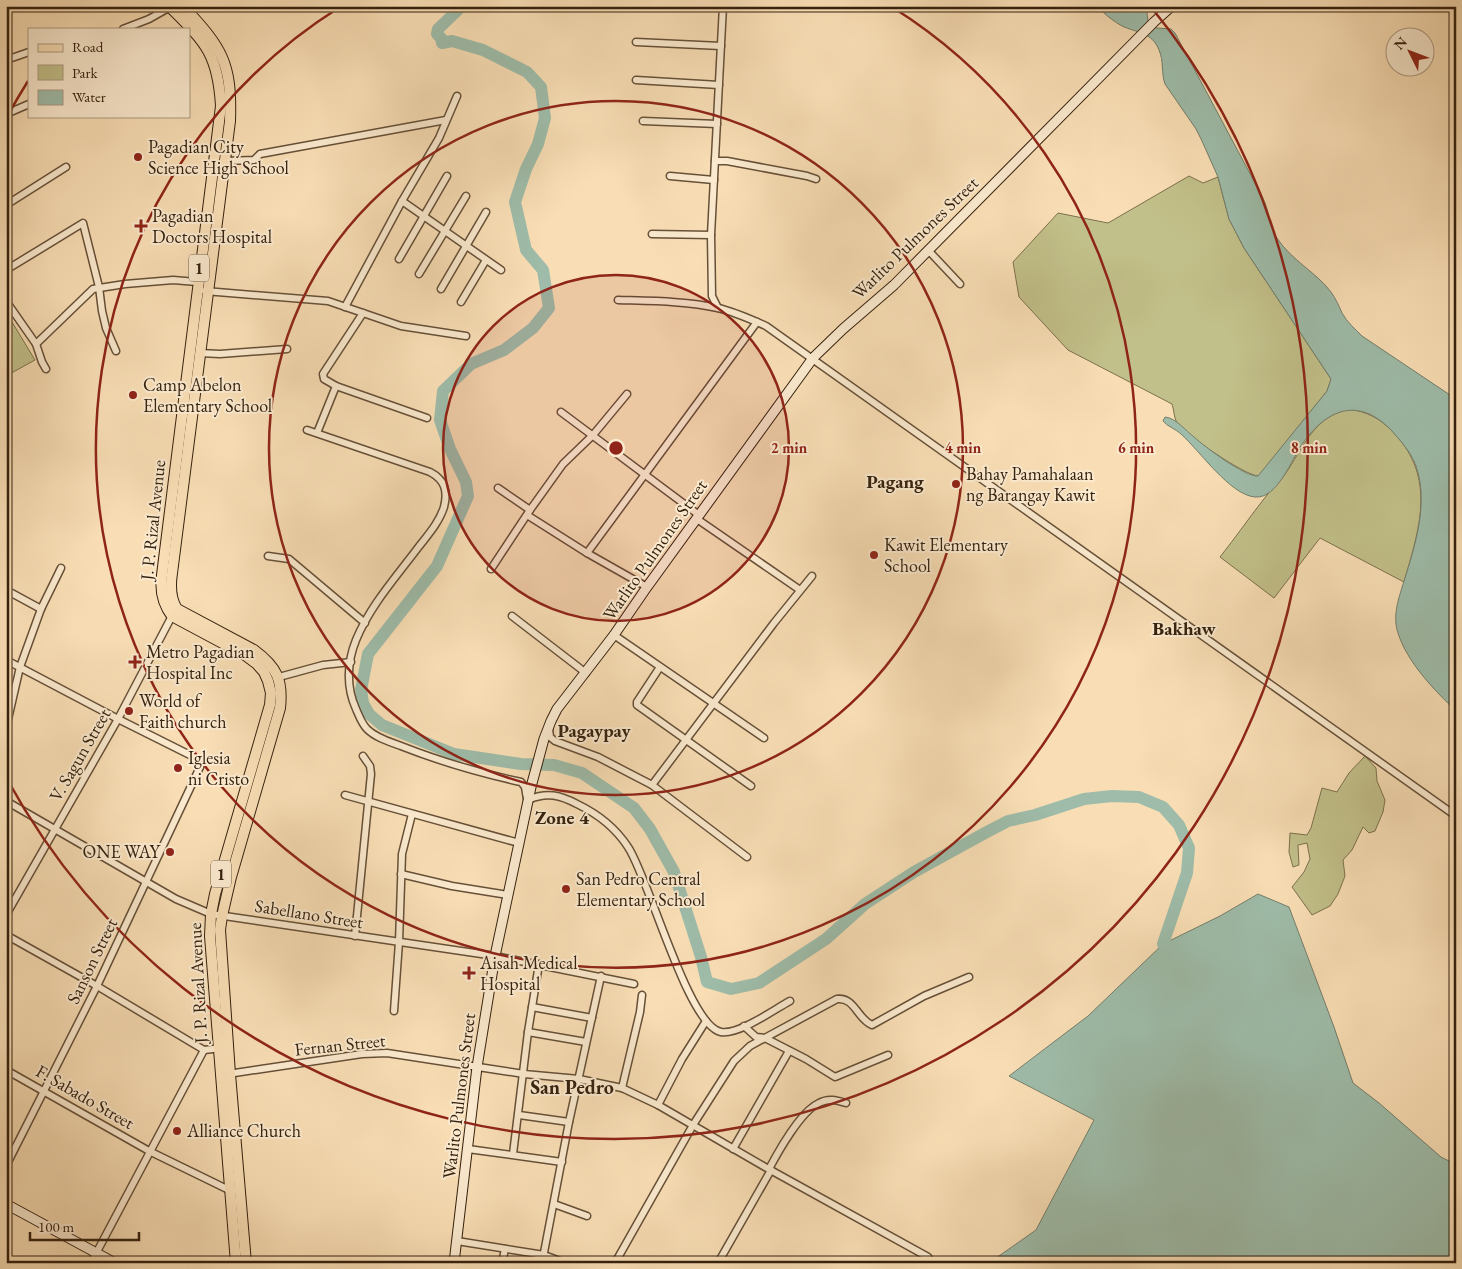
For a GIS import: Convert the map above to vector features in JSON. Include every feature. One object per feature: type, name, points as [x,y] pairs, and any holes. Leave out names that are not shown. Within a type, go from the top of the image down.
[{"type":"main road","name":"J. P. Rizal Avenue","points":[[183,6],[210,36],[216,53]]},
{"type":"main road","name":"J. P. Rizal Avenue","points":[[170,7],[216,53],[227,70],[230,87],[220,167],[200,288],[188,403],[163,600],[166,608],[244,655],[257,664],[264,672],[271,693],[256,775]]},
{"type":"main road","name":"J. P. Rizal Avenue","points":[[220,167],[225,120]]},
{"type":"main road","name":"J. P. Rizal Avenue","points":[[188,403],[199,353],[200,288]]},
{"type":"main road","points":[[175,612],[254,650],[271,665],[279,677]]},
{"type":"main road","name":"J. P. Rizal Avenue","points":[[236,1263],[229,1190],[229,1128],[223,1048],[219,1001],[210,956],[221,874],[280,708],[282,696],[279,677]]},
{"type":"main road","name":"J. P. Rizal Avenue","points":[[229,1128],[240,1189],[246,1263]]},
{"type":"street","points":[[718,308],[712,296],[711,235],[723,6]]},
{"type":"street","name":"Warlito Pulmones Street","points":[[454,1263],[477,1067],[495,956],[531,787],[544,739],[557,709],[614,635],[812,358],[843,328],[894,285],[1132,44],[1172,6]]},
{"type":"street","points":[[126,28],[170,7]]},
{"type":"street","points":[[636,42],[721,46]]},
{"type":"street","points":[[6,60],[28,52]]},
{"type":"street","points":[[636,80],[719,85]]},
{"type":"street","points":[[345,307],[402,201],[439,138],[457,96]]},
{"type":"street","points":[[6,114],[28,104]]},
{"type":"street","points":[[220,167],[254,160],[260,154],[446,120]]},
{"type":"street","points":[[642,121],[717,124]]},
{"type":"street","points":[[715,161],[727,161],[816,179]]},
{"type":"street","points":[[6,205],[66,167]]},
{"type":"street","points":[[399,260],[447,176]]},
{"type":"street","points":[[670,176],[714,180]]},
{"type":"street","points":[[419,274],[466,196]]},
{"type":"street","points":[[402,201],[501,270]]},
{"type":"street","points":[[441,289],[486,212]]},
{"type":"street","points":[[6,270],[82,224],[99,287],[106,328],[116,351]]},
{"type":"street","points":[[652,234],[711,235]]},
{"type":"street","points":[[928,250],[960,284]]},
{"type":"street","points":[[461,302],[486,260]]},
{"type":"street","points":[[36,344],[89,292],[99,287],[173,280],[200,288],[328,301],[401,326],[466,336]]},
{"type":"street","points":[[618,300],[660,301],[718,308],[744,316],[766,326],[1456,816]]},
{"type":"street","points":[[7,304],[36,344],[46,369]]},
{"type":"street","points":[[363,313],[323,374],[324,379],[336,386],[427,418]]},
{"type":"street","points":[[587,553],[758,322]]},
{"type":"street","points":[[199,353],[220,354],[287,349]]},
{"type":"street","points":[[317,433],[336,386]]},
{"type":"street","points":[[491,569],[528,512],[563,464],[593,435],[627,394]]},
{"type":"street","points":[[561,412],[698,517],[800,590]]},
{"type":"street","points":[[306,430],[430,472],[439,477],[444,484],[444,507],[435,525],[378,602],[356,640],[350,662],[349,687],[352,700],[367,730],[384,740],[426,756],[521,782],[525,787],[528,803],[545,794],[552,794],[570,800],[600,816],[629,848],[686,985],[706,1021],[713,1029],[722,1032],[733,1032],[790,1001]]},
{"type":"street","points":[[498,488],[528,512],[587,553],[647,587]]},
{"type":"street","points":[[268,556],[290,559],[365,623]]},
{"type":"street","points":[[6,728],[20,667],[40,609],[61,568]]},
{"type":"street","points":[[652,785],[812,576]]},
{"type":"street","points":[[6,590],[40,609]]},
{"type":"street","name":"V. Sagun Street","points":[[6,915],[118,719],[175,612]]},
{"type":"street","points":[[512,616],[586,672]]},
{"type":"street","points":[[614,635],[764,738]]},
{"type":"street","points":[[6,660],[118,719]]},
{"type":"street","points":[[279,677],[323,665],[350,662]]},
{"type":"street","points":[[660,667],[636,704],[751,786]]},
{"type":"street","name":"Sanson Street","points":[[6,1166],[97,986],[200,767],[197,759],[192,756],[118,719]]},
{"type":"street","points":[[549,726],[550,737],[555,741],[598,757],[652,785],[747,857]]},
{"type":"street","points":[[355,936],[369,802],[370,766],[363,756]]},
{"type":"street","points":[[345,795],[519,842]]},
{"type":"street","name":"Sabellano Street","points":[[6,801],[190,906],[217,915],[495,956],[634,984]]},
{"type":"street","points":[[394,1011],[402,854],[412,814]]},
{"type":"street","points":[[401,874],[452,886],[508,895]]},
{"type":"street","points":[[6,935],[97,986],[204,1050],[223,1048]]},
{"type":"street","points":[[513,1154],[528,1032],[539,964]]},
{"type":"street","points":[[542,1263],[569,1122],[601,976]]},
{"type":"street","points":[[615,1263],[693,1125],[734,1061],[750,1046],[837,999],[844,998],[851,1003],[864,1020],[872,1025],[924,996],[969,976]]},
{"type":"street","points":[[622,1088],[640,1012],[642,995]]},
{"type":"street","points":[[532,1007],[592,1018]]},
{"type":"street","points":[[658,1105],[682,1059],[706,1021]]},
{"type":"street","points":[[744,1026],[756,1037],[765,1038],[835,1077],[888,1055]]},
{"type":"street","points":[[528,1032],[586,1042]]},
{"type":"street","points":[[91,1263],[149,1150],[204,1050]]},
{"type":"street","points":[[734,1149],[789,1051]]},
{"type":"street","name":"Fernan Street","points":[[225,1075],[376,1053],[579,1080],[622,1088],[658,1105],[770,1170],[928,1257],[932,1263]]},
{"type":"street","name":"F. Sabado Street","points":[[6,1070],[149,1150],[229,1190]]},
{"type":"street","points":[[718,1263],[793,1129],[812,1106],[820,1102],[833,1099],[846,1103]]},
{"type":"street","points":[[519,1116],[569,1122]]},
{"type":"street","points":[[468,1149],[562,1162]]},
{"type":"street","points":[[229,1190],[240,1189]]},
{"type":"street","points":[[6,1204],[115,1263]]},
{"type":"street","points":[[554,1204],[587,1216]]},
{"type":"street","points":[[457,1241],[544,1255],[565,1263]]},
{"type":"street","points":[[502,1263],[505,1249]]},
{"type":"green space","points":[[1189,176],[1203,183],[1218,177],[1229,219],[1244,248],[1331,379],[1327,391],[1259,476],[1230,463],[1191,436],[1177,423],[1172,404],[1068,350],[1019,297],[1013,262],[1058,213],[1108,223]]},
{"type":"green space","points":[[6,312],[35,360],[6,376]]},
{"type":"green space","points":[[1347,409],[1373,416],[1384,424],[1394,433],[1407,450],[1416,468],[1420,486],[1419,524],[1404,582],[1320,538],[1274,598],[1220,557],[1267,495],[1280,481],[1315,429],[1334,414]]},
{"type":"green space","points":[[1365,756],[1376,768],[1377,781],[1385,800],[1383,812],[1375,831],[1369,833],[1363,827],[1352,850],[1343,860],[1345,876],[1338,894],[1330,906],[1312,915],[1292,887],[1304,872],[1310,859],[1307,843],[1298,845],[1299,865],[1293,867],[1289,852],[1290,833],[1307,835],[1311,828],[1322,788],[1337,792],[1349,773]]},
{"type":"water","points":[[1108,6],[1152,6],[1147,13],[1148,21],[1157,28],[1171,29],[1175,33],[1263,198],[1272,228],[1283,246],[1325,285],[1346,319],[1362,336],[1456,399],[1456,711],[1430,685],[1415,665],[1402,644],[1396,626],[1397,607],[1419,524],[1421,495],[1420,480],[1414,461],[1405,446],[1390,429],[1378,419],[1355,410],[1333,415],[1312,431],[1284,476],[1271,492],[1255,497],[1245,494],[1226,481],[1181,434],[1163,421],[1165,417],[1173,420],[1225,461],[1244,472],[1258,476],[1327,391],[1331,379],[1244,248],[1229,219],[1218,177],[1202,141],[1196,129],[1165,84],[1161,58],[1156,44],[1148,36],[1122,26],[1109,18],[1103,12]]},
{"type":"water","points":[[1258,894],[1289,907],[1353,1083],[1441,1157],[1451,1162],[1456,1161],[1456,1263],[989,1263],[1036,1230],[1094,1120],[1009,1076],[1088,1016],[1163,944],[1220,916]]},
{"type":"waterway","points":[[462,6],[438,29],[437,34],[441,38],[442,43],[452,41],[483,50],[527,72],[541,87],[545,118],[538,144],[526,169],[515,202],[526,250],[543,270],[549,308],[533,328],[504,350],[471,364],[443,391],[440,420],[450,449],[466,482],[468,496],[437,566],[368,654],[361,690],[363,703],[369,714],[382,725],[454,754],[521,764],[554,765],[582,773],[634,808],[650,829],[674,872],[707,982],[731,989],[759,983],[826,939],[865,904],[914,872],[1008,821],[1035,815],[1084,799],[1112,796],[1139,797],[1163,807],[1179,825],[1189,848],[1187,873],[1163,944]]},
{"type":"place","name":"Pagadian City Science High School","points":[[138,157]]},
{"type":"place","name":"Pagadian Doctors Hospital","points":[[141,226]]},
{"type":"place","name":"Camp Abelon Elementary School","points":[[133,395]]},
{"type":"place","name":"Bahay Pamahalaan ng Barangay Kawit","points":[[956,484]]},
{"type":"place","name":"Kawit Elementary School","points":[[874,555]]},
{"type":"place","name":"Metro Pagadian Hospital Inc","points":[[135,662]]},
{"type":"place","name":"World of Faith church","points":[[129,711]]},
{"type":"place","name":"Iglesia ni Cristo","points":[[178,768]]},
{"type":"place","name":"ONE WAY","points":[[170,852]]},
{"type":"place","name":"San Pedro Central Elementary School","points":[[566,889]]},
{"type":"place","name":"Aisah Medical Hospital","points":[[469,973]]},
{"type":"place","name":"Alliance Church","points":[[177,1131]]},
{"type":"district","name":"Pagang","points":[[895,481]]},
{"type":"district","name":"Bakhaw","points":[[1184,628]]},
{"type":"district","name":"Pagaypay","points":[[594,730]]},
{"type":"district","name":"Zone 4","points":[[562,817]]},
{"type":"district","name":"San Pedro","points":[[572,1087]]}]
